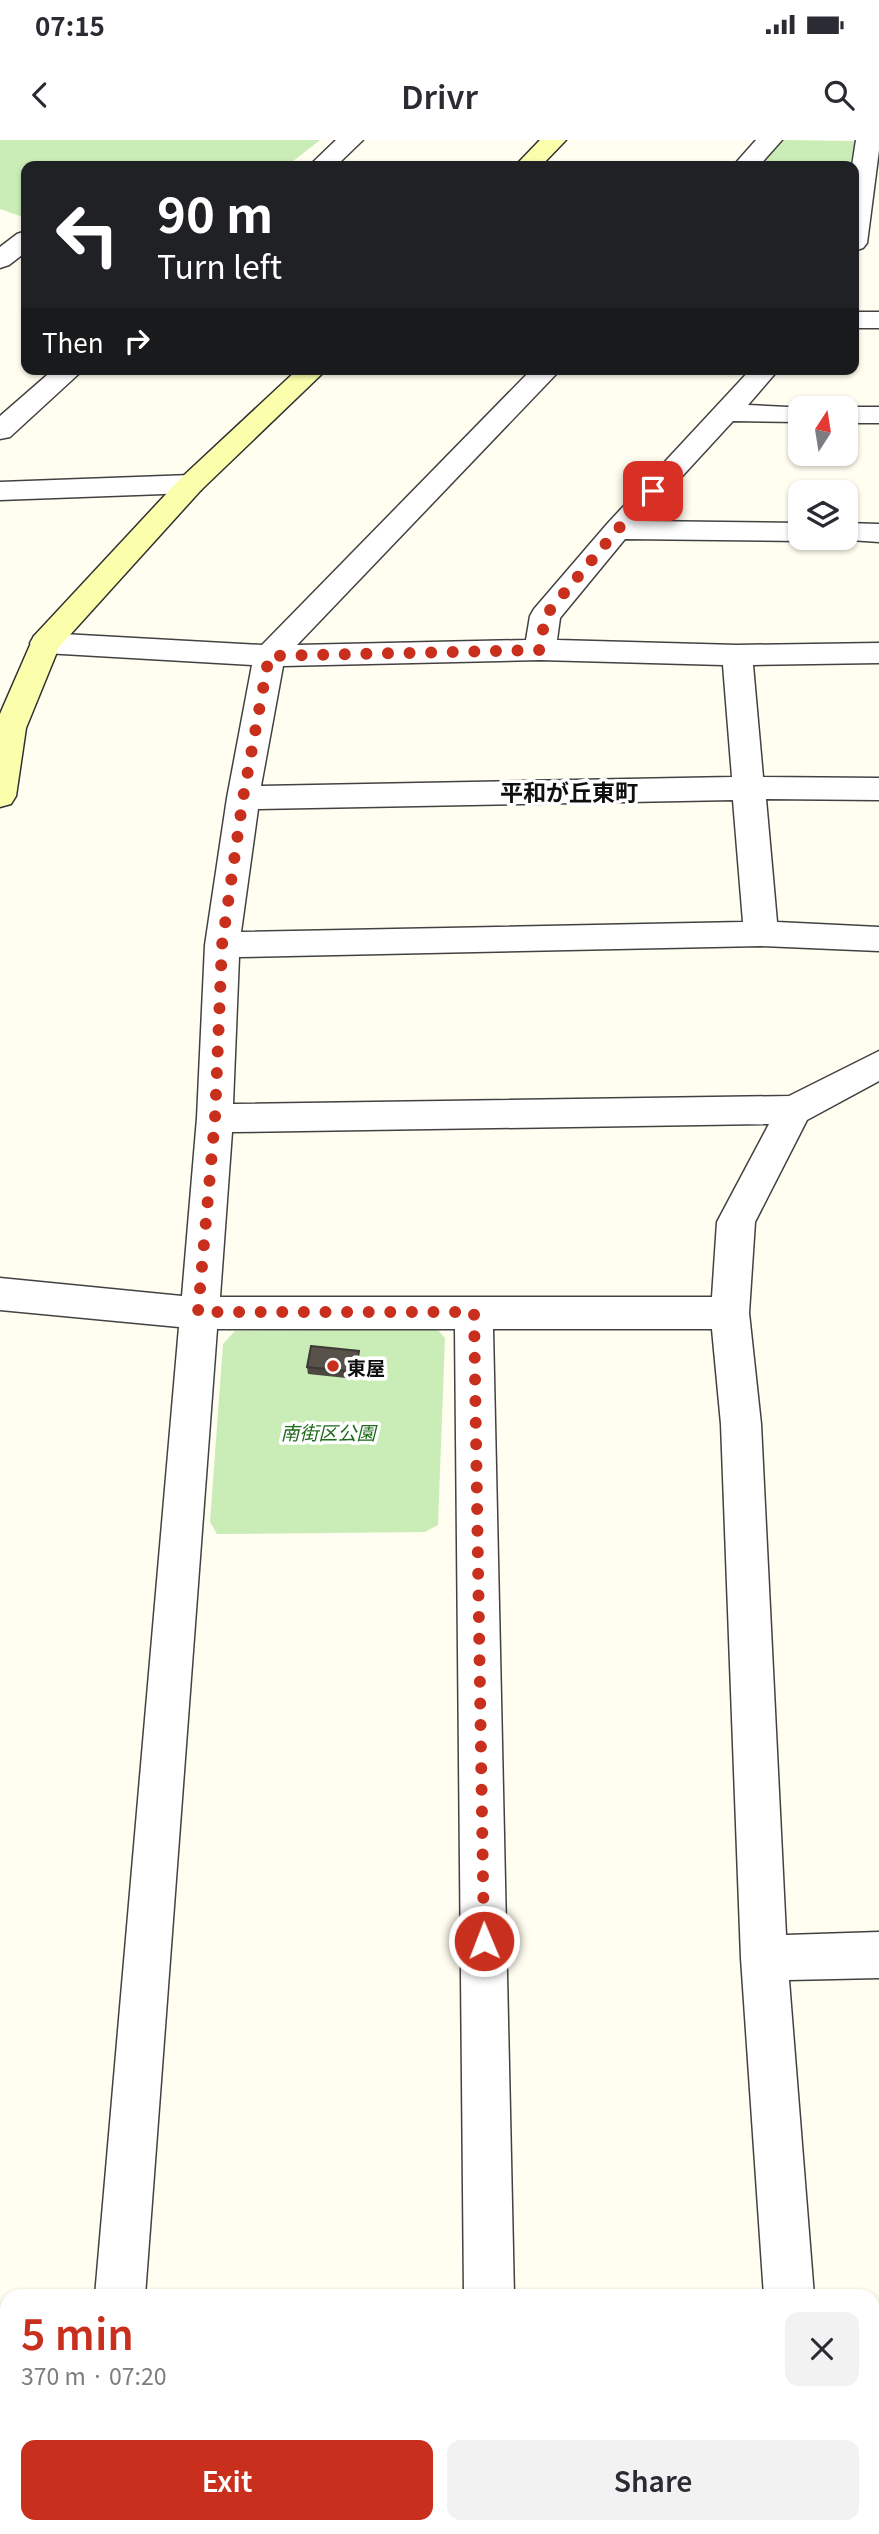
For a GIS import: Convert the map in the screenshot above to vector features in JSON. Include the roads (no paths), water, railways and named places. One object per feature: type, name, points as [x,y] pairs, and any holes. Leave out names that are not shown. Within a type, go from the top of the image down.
[{"type":"street","points":[[327,161],[351,140]]},
{"type":"street","points":[[532,161],[554,140]]},
{"type":"street","points":[[750,161],[770,140]]},
{"type":"street","points":[[859,222],[872,169],[868,140]]},
{"type":"street","points":[[0,225],[21,234]]},
{"type":"street","points":[[0,260],[21,241]]},
{"type":"street","points":[[859,320],[879,320]]},
{"type":"street","points":[[0,431],[64,375]]},
{"type":"street","points":[[0,796],[5,728],[45,643],[191,484],[308,375]]},
{"type":"street","points":[[121,2289],[215,1118],[222,945],[243,798],[269,656],[542,375]]},
{"type":"street","points":[[540,650],[545,616],[617,530],[761,375]]},
{"type":"street","points":[[726,414],[788,414]]},
{"type":"street","points":[[858,415],[879,415]]},
{"type":"street","points":[[0,491],[191,484]]},
{"type":"street","points":[[617,530],[788,532]]},
{"type":"street","points":[[858,532],[879,533]]},
{"type":"street","points":[[45,643],[269,656],[540,650],[737,655],[879,653]]},
{"type":"street","points":[[737,655],[761,934]]},
{"type":"street","points":[[243,798],[749,788],[879,789]]},
{"type":"street","points":[[222,945],[761,934],[879,939]]},
{"type":"street","points":[[215,1118],[794,1110],[879,1065]]},
{"type":"street","points":[[788,2289],[764,1958],[741,1424],[730,1313],[736,1222],[794,1110]]},
{"type":"street","points":[[0,1294],[198,1312],[730,1313]]},
{"type":"street","points":[[474,1312],[489,2289]]},
{"type":"street","points":[[764,1958],[879,1955]]},
{"type":"place","name":"東屋","points":[[333,1366]]},
{"type":"district","name":"平和が丘東町","points":[[569,791]]},
{"type":"park label","name":"南街区公園","points":[[328,1431]]}]
